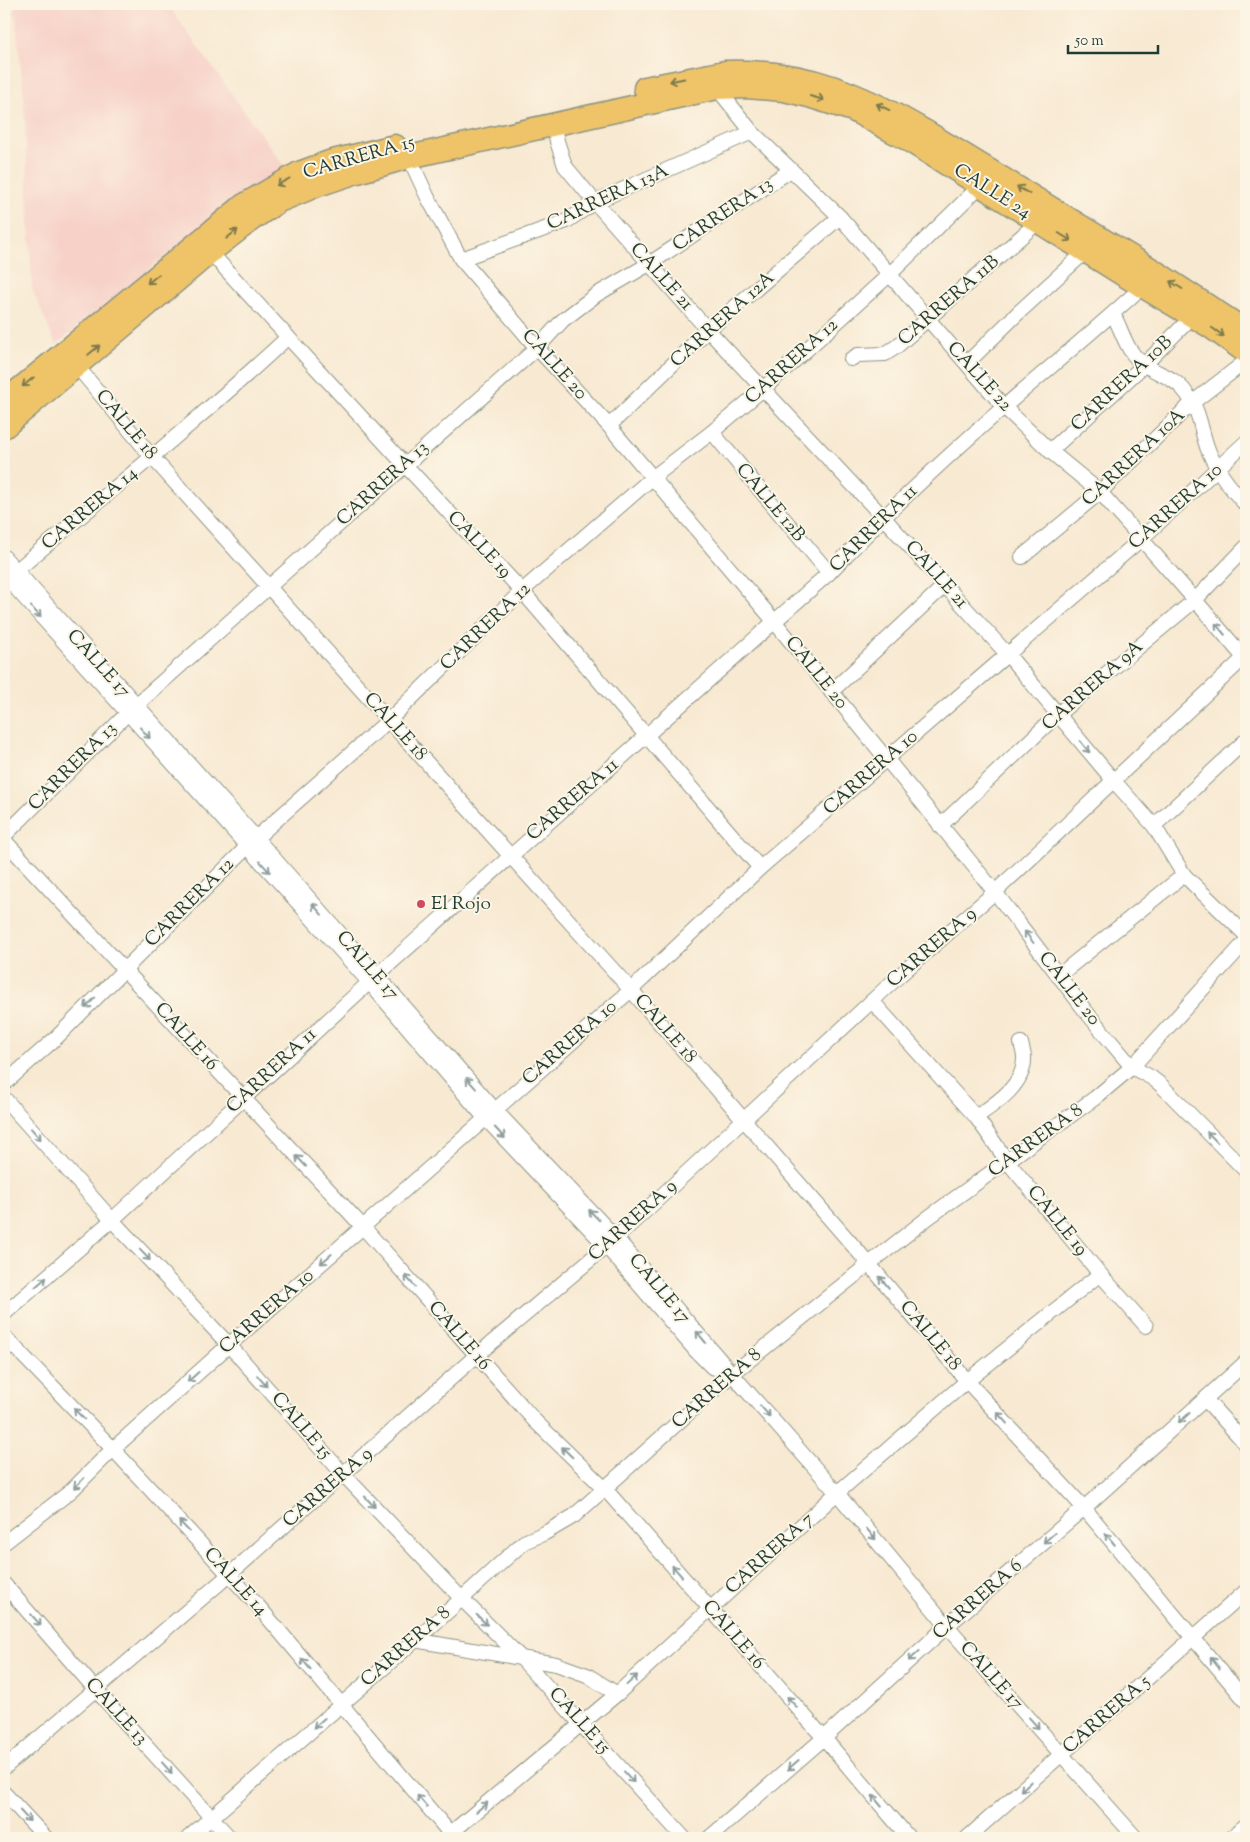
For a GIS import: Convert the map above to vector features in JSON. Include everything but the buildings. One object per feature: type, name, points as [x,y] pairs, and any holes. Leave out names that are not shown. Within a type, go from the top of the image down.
[{"type":"main road","name":"CALLE 24","points":[[721,80],[753,72],[808,80],[832,86],[870,101],[975,161],[1154,271],[1246,331]]},
{"type":"main road","name":"CARRERA 15","points":[[4,402],[244,205],[299,173],[329,162],[364,153],[680,80],[721,80]]},
{"type":"main road","name":"CARRERA 15","points":[[4,427],[210,252],[279,201],[318,185],[409,157],[553,124],[721,80]]},
{"type":"main road","name":"CALLE 24","points":[[721,80],[747,87],[784,90],[853,110],[905,138],[1193,316],[1246,352]]},
{"type":"street","name":"CALLE 22","points":[[721,80],[752,132],[840,217],[1004,407],[1050,451],[1100,492],[1245,658]]},
{"type":"street","name":"CALLE 21","points":[[553,124],[565,166],[595,202],[708,330],[1008,654],[1154,826],[1184,875],[1246,935]]},
{"type":"street","name":"CARRERA 13A","points":[[461,258],[568,221],[595,202],[752,132]]},
{"type":"street","name":"CALLE 20","points":[[409,157],[427,196],[461,258],[536,348],[609,426],[774,621],[995,892],[1058,976],[1132,1067],[1161,1085],[1246,1171]]},
{"type":"street","name":"CARRERA 13","points":[[4,836],[131,710],[536,348],[563,320],[596,295],[649,264],[791,170]]},
{"type":"street","name":"CARRERA 12","points":[[4,1084],[57,1037],[251,843],[389,720],[522,591],[652,478],[712,432],[763,389],[889,276],[981,185]]},
{"type":"street","name":"CARRERA 12A","points":[[609,426],[708,330],[840,217]]},
{"type":"street","name":"CARRERA 11B","points":[[850,359],[858,355],[885,354],[896,347],[1039,222]]},
{"type":"street","points":[[967,363],[1086,251]]},
{"type":"street","name":"CALLE 19","points":[[210,252],[404,466],[522,591],[760,868]]},
{"type":"street","name":"CARRERA 11","points":[[4,1314],[112,1220],[372,979],[829,573],[883,517],[1004,407],[1143,286]]},
{"type":"street","points":[[1113,314],[1130,352],[1144,365],[1173,380],[1184,390],[1197,409],[1205,441],[1217,470],[1246,506]]},
{"type":"street","name":"CARRERA 10B","points":[[1050,451],[1144,365],[1193,316]]},
{"type":"street","name":"CARRERA 14","points":[[7,577],[152,457],[244,378],[288,337]]},
{"type":"street","name":"CARRERA 10A","points":[[1022,557],[1100,492],[1192,403],[1246,361]]},
{"type":"street","name":"CALLE 18","points":[[76,365],[152,457],[631,990],[869,1264],[967,1381],[1084,1508],[1246,1701]]},
{"type":"street","name":"CALLE 12B","points":[[712,432],[829,573]]},
{"type":"street","name":"CARRERA 10","points":[[4,1542],[71,1492],[113,1449],[229,1345],[631,990],[760,868],[1140,540],[1246,442]]},
{"type":"street","name":"CARRERA 9A","points":[[940,826],[1058,714],[1195,600],[1246,547]]},
{"type":"street","name":"CALLE 17","points":[[4,557],[7,577],[251,843],[490,1114],[732,1374],[837,1493],[947,1626],[1136,1838]]},
{"type":"street","points":[[830,692],[944,586]]},
{"type":"street","name":"CARRERA 9","points":[[4,1768],[344,1475],[476,1356],[611,1242],[745,1121],[872,1001],[995,892],[1245,658]]},
{"type":"street","points":[[1154,826],[1246,740]]},
{"type":"street","name":"CALLE 16","points":[[4,840],[124,968],[242,1099],[363,1227],[535,1421],[605,1489],[824,1738],[909,1838]]},
{"type":"street","points":[[1058,976],[1184,875]]},
{"type":"street","name":"CARRERA 8","points":[[188,1838],[524,1542],[545,1533],[574,1516],[732,1374],[928,1217],[1008,1162],[1095,1098],[1132,1067],[1246,941]]},
{"type":"street","name":"CALLE 19","points":[[872,1001],[976,1117],[1008,1162],[1100,1274],[1146,1326]]},
{"type":"street","points":[[976,1117],[1009,1092],[1020,1075],[1024,1059],[1021,1043]]},
{"type":"street","name":"CALLE 15","points":[[4,1098],[112,1220],[229,1345],[344,1475],[522,1659],[684,1838]]},
{"type":"street","name":"CARRERA 7","points":[[449,1837],[617,1694],[837,1493],[967,1381],[1100,1274]]},
{"type":"street","name":"CALLE 14","points":[[4,1336],[113,1449],[259,1608],[449,1837]]},
{"type":"street","name":"CARRERA 6","points":[[709,1838],[824,1738],[947,1626],[1084,1508],[1246,1362]]},
{"type":"street","points":[[1205,1399],[1246,1444]]},
{"type":"street","name":"CALLE 13","points":[[4,1584],[96,1690],[230,1838]]},
{"type":"street","name":"CARRERA 5","points":[[967,1838],[1246,1591]]},
{"type":"street","points":[[414,1640],[556,1664],[587,1675],[617,1694]]},
{"type":"street","points":[[4,1793],[46,1838]]},
{"type":"street","points":[[1231,1838],[1246,1825]]},
{"type":"shaded area","points":[[14,4],[167,4],[288,172],[228,205],[56,345],[32,289],[24,98]]},
{"type":"place","name":"El Rojo","points":[[421,904]]}]
